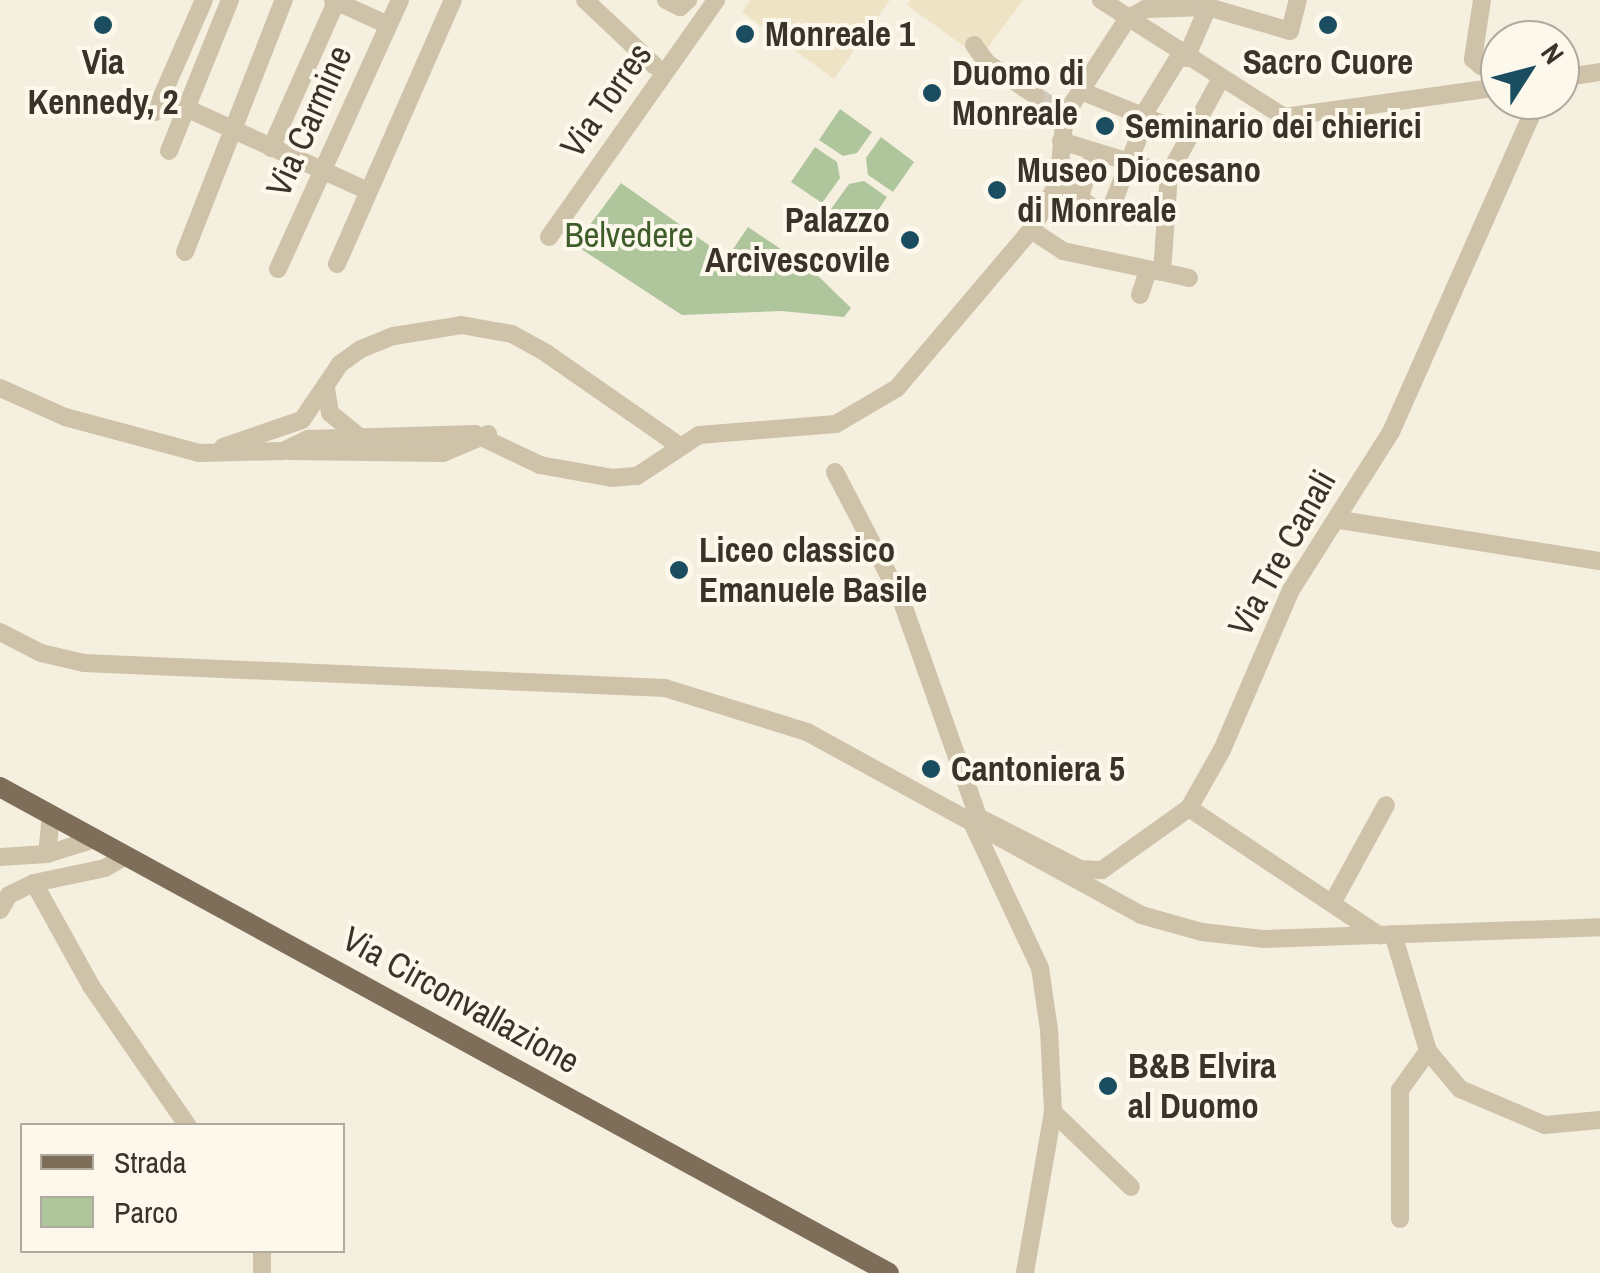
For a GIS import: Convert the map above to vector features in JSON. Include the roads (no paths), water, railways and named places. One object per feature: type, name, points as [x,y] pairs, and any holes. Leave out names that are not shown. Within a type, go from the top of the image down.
[{"type":"main road","name":"Via Circonvallazione","points":[[0,787],[889,1273]]},
{"type":"street","points":[[154,112],[204,0]]},
{"type":"street","points":[[169,151],[230,0]]},
{"type":"street","points":[[186,252],[284,0]]},
{"type":"street","points":[[271,148],[336,0],[388,25]]},
{"type":"street","name":"Via Carmine","points":[[278,269],[400,0]]},
{"type":"street","points":[[337,264],[453,0]]},
{"type":"street","points":[[584,0],[655,66]]},
{"type":"street","points":[[666,0],[680,8],[688,0]]},
{"type":"street","name":"Via Torres","points":[[550,237],[716,0]]},
{"type":"street","points":[[1101,0],[1183,57],[1284,116],[1480,90]]},
{"type":"street","points":[[283,451],[308,439],[475,434],[540,465],[612,478],[637,476],[699,435],[836,424],[871,407],[916,369],[1030,230],[1058,183],[1060,112],[1081,90],[1127,19],[1146,9],[1208,6],[1290,31],[1298,0]]},
{"type":"street","points":[[1480,65],[1473,59],[1482,0]]},
{"type":"street","points":[[1145,112],[1183,57],[1208,6]]},
{"type":"street","points":[[974,45],[987,63],[1034,95]]},
{"type":"street","points":[[1140,295],[1155,271],[1169,174],[1182,133],[1220,80]]},
{"type":"street","points":[[1081,90],[1145,112],[1182,133]]},
{"type":"street","points":[[188,110],[368,191]]},
{"type":"street","name":"Via Tre Canali","points":[[976,822],[1080,869],[1102,870],[1189,808],[1222,750],[1291,590],[1340,520],[1391,432],[1529,120]]},
{"type":"street","points":[[1110,213],[1125,164],[1138,139]]},
{"type":"street","points":[[1062,142],[1125,164],[1169,174]]},
{"type":"street","points":[[1080,196],[1094,154]]},
{"type":"street","points":[[1058,183],[1110,213],[1164,216]]},
{"type":"street","points":[[1030,230],[1062,251],[1189,278]]},
{"type":"street","points":[[199,453],[302,420],[340,364],[361,349],[394,336],[461,325],[529,344],[680,446]]},
{"type":"street","points":[[0,388],[65,417],[199,453],[443,453],[470,447],[496,428]]},
{"type":"street","points":[[326,388],[330,412],[361,438]]},
{"type":"street","points":[[835,472],[900,599],[976,822],[1040,968],[1053,1112],[1024,1273]]},
{"type":"street","points":[[1340,520],[1600,562]]},
{"type":"street","points":[[0,632],[41,653],[84,663],[666,688],[807,732],[1141,914],[1202,932],[1262,939],[1600,927]]},
{"type":"street","points":[[1334,900],[1386,806]]},
{"type":"street","points":[[1189,808],[1386,934],[1428,1051],[1460,1090],[1545,1125],[1600,1120]]},
{"type":"street","points":[[47,854],[52,815]]},
{"type":"street","points":[[0,857],[47,854],[94,839]]},
{"type":"street","points":[[0,910],[9,895],[34,883],[105,868],[126,856]]},
{"type":"street","points":[[34,883],[91,986],[186,1123]]},
{"type":"street","points":[[1400,1219],[1400,1090],[1428,1051]]},
{"type":"street","points":[[1053,1112],[1131,1188]]},
{"type":"tunnel","points":[[1035,95],[1055,108]]},
{"type":"place","name":"Via Kennedy, 2","points":[[103,25]]},
{"type":"place","name":"Sacro Cuore","points":[[1328,25]]},
{"type":"place","name":"Monreale 1","points":[[745,34]]},
{"type":"place","name":"Duomo di Monreale","points":[[932,93]]},
{"type":"place","name":"Seminario dei chierici","points":[[1105,126]]},
{"type":"place","name":"Museo Diocesano di Monreale","points":[[997,190]]},
{"type":"place","name":"Palazzo Arcivescovile","points":[[910,240]]},
{"type":"place","name":"Liceo classico Emanuele Basile","points":[[679,570]]},
{"type":"place","name":"Cantoniera 5","points":[[931,769]]},
{"type":"place","name":"B&B Elvira al Duomo","points":[[1108,1086]]},
{"type":"park label","name":"Belvedere","points":[[629,235]]}]
